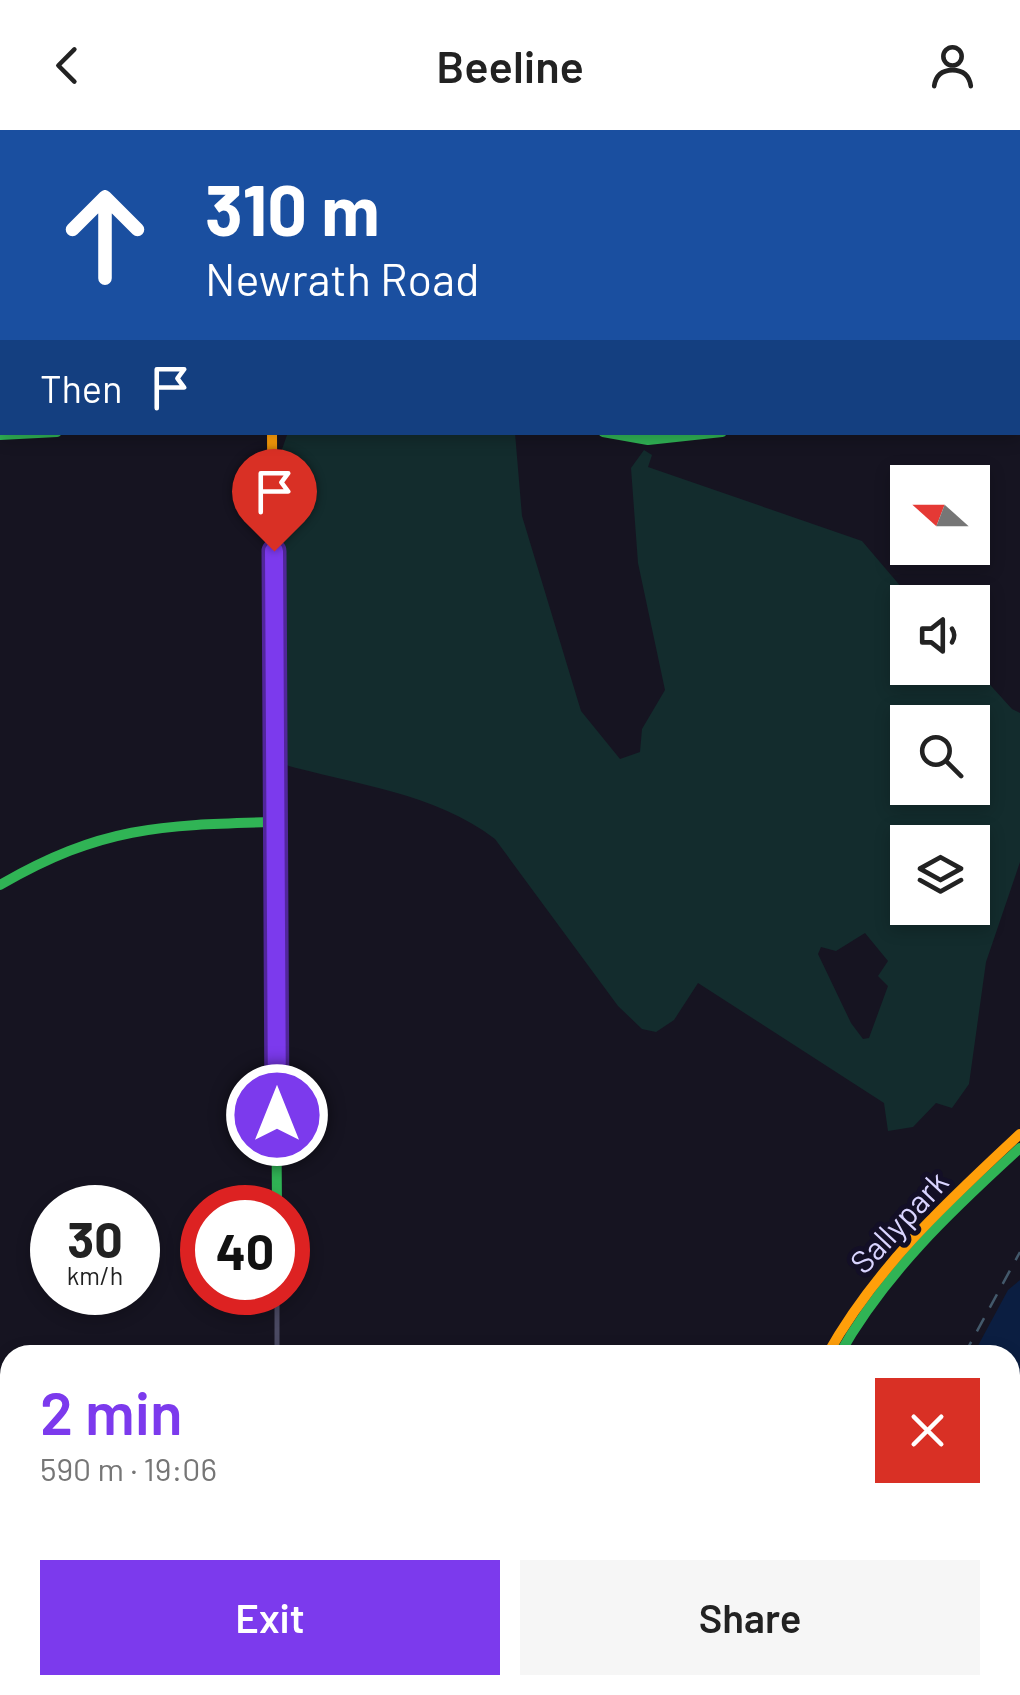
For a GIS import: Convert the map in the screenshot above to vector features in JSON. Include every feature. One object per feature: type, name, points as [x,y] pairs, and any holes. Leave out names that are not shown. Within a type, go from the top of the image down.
[{"type":"street","points":[[272,435],[277,1185]]},
{"type":"street","points":[[611,435],[652,442],[701,435]]},
{"type":"street","points":[[0,885],[72,847],[121,832],[189,823],[275,822]]},
{"type":"street","name":"Sallypark","points":[[833,1345],[859,1300],[901,1248],[1020,1134]]},
{"type":"street","name":"Sallypark","points":[[844,1345],[899,1266],[1020,1148]]},
{"type":"street","points":[[277,1315],[277,1345]]},
{"type":"green space","points":[[287,435],[515,435],[522,516],[581,711],[620,759],[640,752],[642,729],[665,690],[638,563],[631,468],[644,450],[652,455],[648,467],[862,541],[900,585],[890,585],[890,685],[990,685],[1020,713],[1020,862],[986,962],[969,1084],[952,1108],[936,1103],[913,1127],[888,1131],[884,1103],[698,983],[674,1020],[656,1032],[642,1029],[618,1006],[495,839],[472,823],[420,800],[282,764],[279,458]],"holes":[[[865,933],[888,961],[878,976],[888,986],[869,1038],[863,1039],[851,1023],[818,954],[821,947],[836,951]]]},
{"type":"water","points":[[1020,1280],[1020,1345],[978,1345],[1008,1290]]},
{"type":"railway","points":[[969,1345],[1020,1252]]},
{"type":"traffic: fast","points":[[620,435],[648,440],[694,435]]},
{"type":"traffic: fast","points":[[274,788],[277,1185]]},
{"type":"traffic: fast","points":[[0,885],[70,851],[133,832],[275,822]]},
{"type":"traffic: fast","points":[[845,1345],[898,1270],[1020,1148]]},
{"type":"traffic: slow","points":[[272,435],[274,788]]},
{"type":"traffic: slow","points":[[833,1345],[890,1264],[1020,1134]]},
{"type":"route","points":[[274,551],[277,1115]]}]
